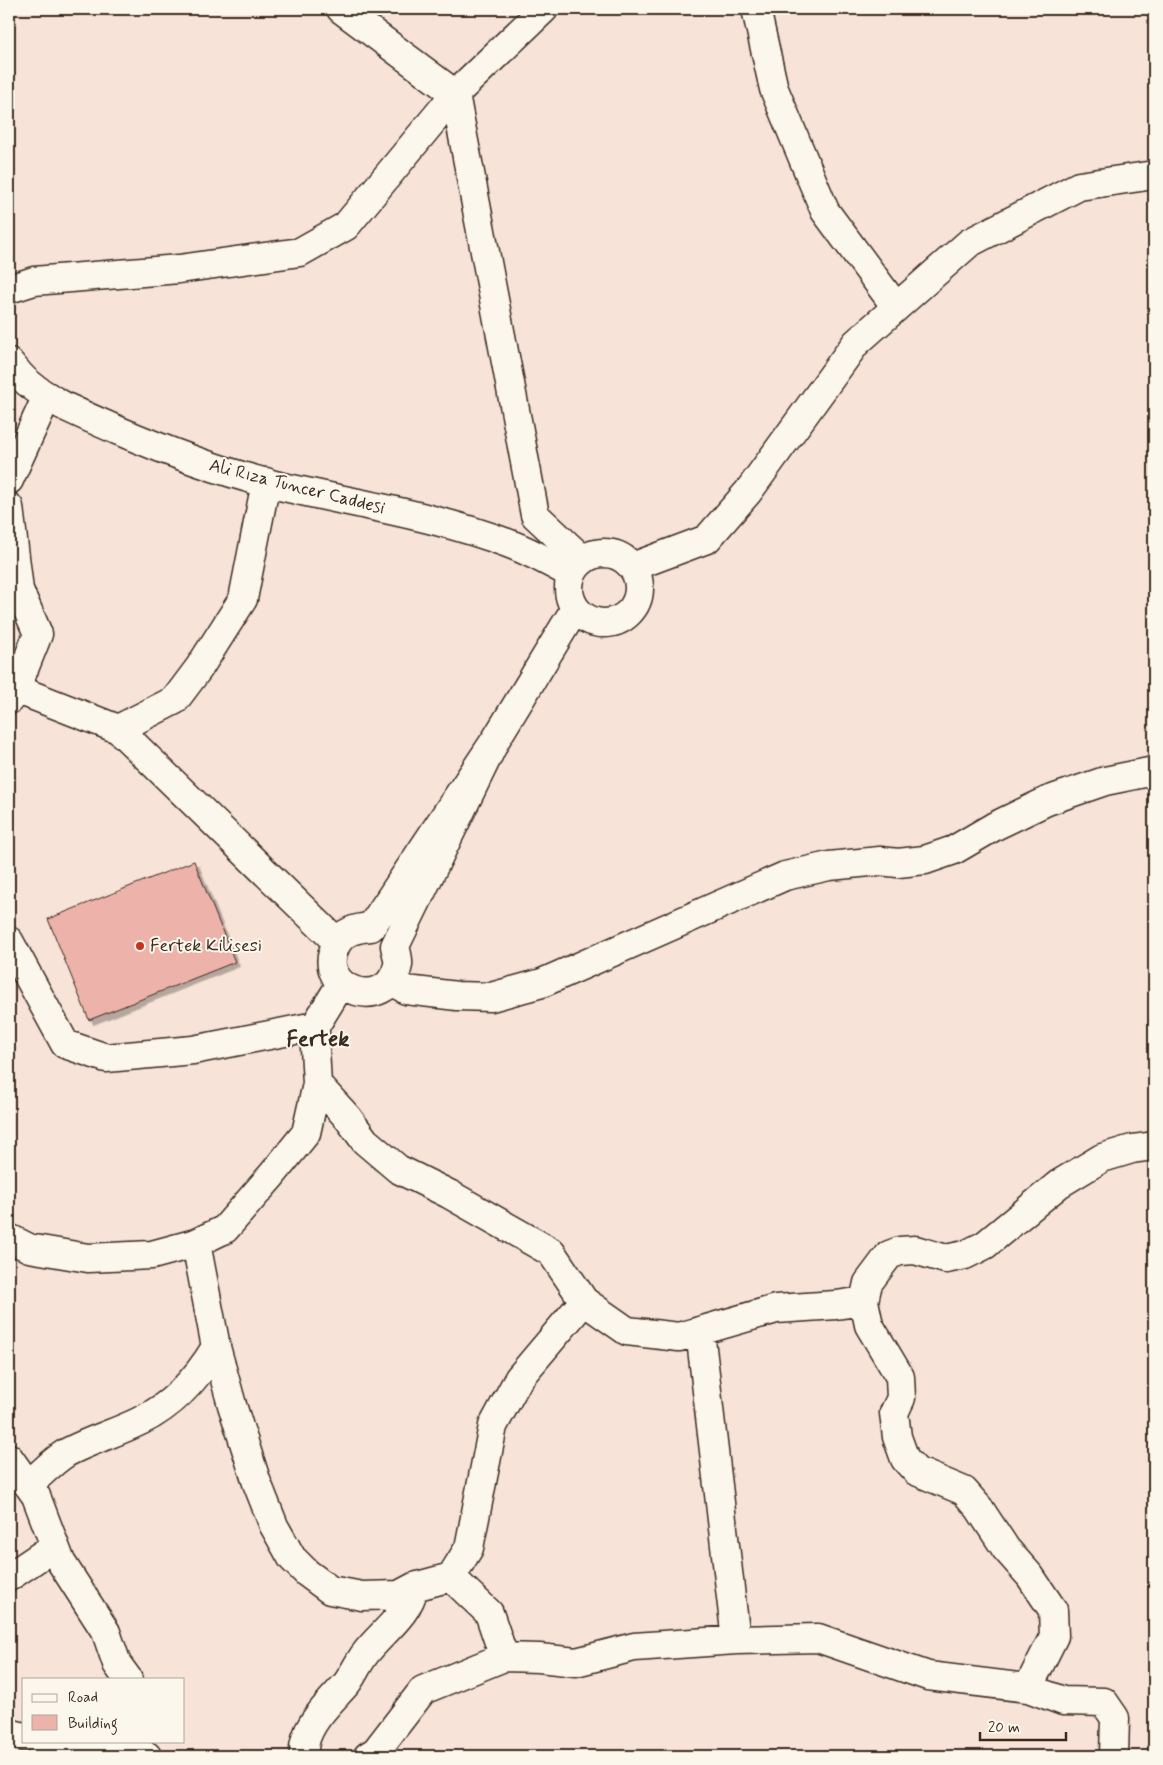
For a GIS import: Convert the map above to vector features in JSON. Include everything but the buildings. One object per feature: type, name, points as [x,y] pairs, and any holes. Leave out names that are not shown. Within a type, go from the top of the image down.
[{"type":"street","points":[[341,9],[455,94],[535,515],[577,567]]},
{"type":"street","points":[[9,289],[34,281],[179,269],[300,252],[346,226],[455,94],[544,9]]},
{"type":"street","points":[[756,9],[774,89],[825,211],[896,308]]},
{"type":"street","points":[[632,567],[707,539],[748,492],[856,343],[969,243],[1079,186],[1154,176]]},
{"type":"street","name":"Ali Rıza Tuncer Caddesi","points":[[9,362],[26,381],[47,396],[79,413],[201,463],[266,482],[433,520],[477,532],[528,552],[577,567]]},
{"type":"street","points":[[9,480],[47,396]]},
{"type":"street","points":[[118,729],[175,700],[200,668],[243,599],[266,482]]},
{"type":"street","points":[[9,506],[19,590],[38,634],[12,695],[118,729],[337,942]]},
{"type":"street","points":[[592,554],[615,554],[632,567],[637,577],[638,593],[632,609],[625,616],[615,622],[604,624],[593,622],[583,617],[575,609],[568,592],[569,583],[577,567],[592,554]]},
{"type":"street","points":[[496,739],[395,946],[398,963],[392,979],[382,989],[368,994],[354,992],[341,984],[335,975],[332,964],[332,952],[337,942],[346,933],[358,928],[371,928],[496,739],[575,609]]},
{"type":"street","points":[[392,979],[406,990],[457,996],[491,997],[542,983],[785,876],[829,866],[880,861],[898,863],[925,860],[954,850],[995,826],[1047,801],[1105,781],[1154,770]]},
{"type":"street","points":[[9,940],[65,1044],[106,1058],[193,1050],[315,1026]]},
{"type":"street","points":[[11,1244],[88,1258],[152,1255],[196,1243],[225,1229],[306,1133],[317,1084],[315,1026],[341,984]]},
{"type":"street","points":[[317,1084],[348,1118],[365,1141],[398,1169],[450,1194],[551,1252],[584,1301],[627,1332],[679,1337],[776,1309],[836,1306],[864,1301]]},
{"type":"street","points":[[1028,1688],[1054,1636],[1053,1610],[1030,1576],[1006,1549],[979,1508],[964,1491],[916,1471],[906,1460],[898,1437],[894,1413],[901,1398],[900,1377],[869,1324],[864,1301],[868,1283],[889,1255],[900,1251],[915,1250],[946,1259],[965,1255],[985,1245],[1059,1184],[1102,1158],[1132,1149],[1154,1146]]},
{"type":"street","points":[[196,1243],[216,1347],[257,1483],[274,1526],[292,1558],[306,1573],[330,1590],[362,1596],[399,1595],[414,1587],[452,1577],[469,1548],[493,1426],[519,1378],[584,1301]]},
{"type":"street","points":[[700,1331],[736,1640]]},
{"type":"street","points":[[28,1485],[65,1454],[101,1436],[140,1421],[163,1408],[189,1384],[216,1347]]},
{"type":"street","points":[[9,1458],[36,1496],[61,1562],[106,1632],[117,1664],[127,1678]]},
{"type":"street","points":[[9,1577],[55,1546]]},
{"type":"street","points":[[452,1577],[489,1613],[504,1657]]},
{"type":"street","points":[[304,1756],[303,1746],[319,1713],[347,1682],[368,1649],[401,1615],[413,1595],[414,1587]]},
{"type":"street","points":[[383,1751],[423,1690],[504,1657],[576,1662],[634,1647],[736,1640],[818,1638],[928,1676],[1028,1688],[1063,1701],[1104,1702],[1114,1718],[1114,1756]]},
{"type":"street","points":[[9,1732],[22,1736]]},
{"type":"street","points":[[42,1742],[67,1749],[147,1756]]},
{"type":"street","points":[[158,1742],[164,1756]]},
{"type":"place","name":"Fertek Kilisesi","points":[[140,946]]},
{"type":"district","name":"Fertek","points":[[318,1040]]}]
